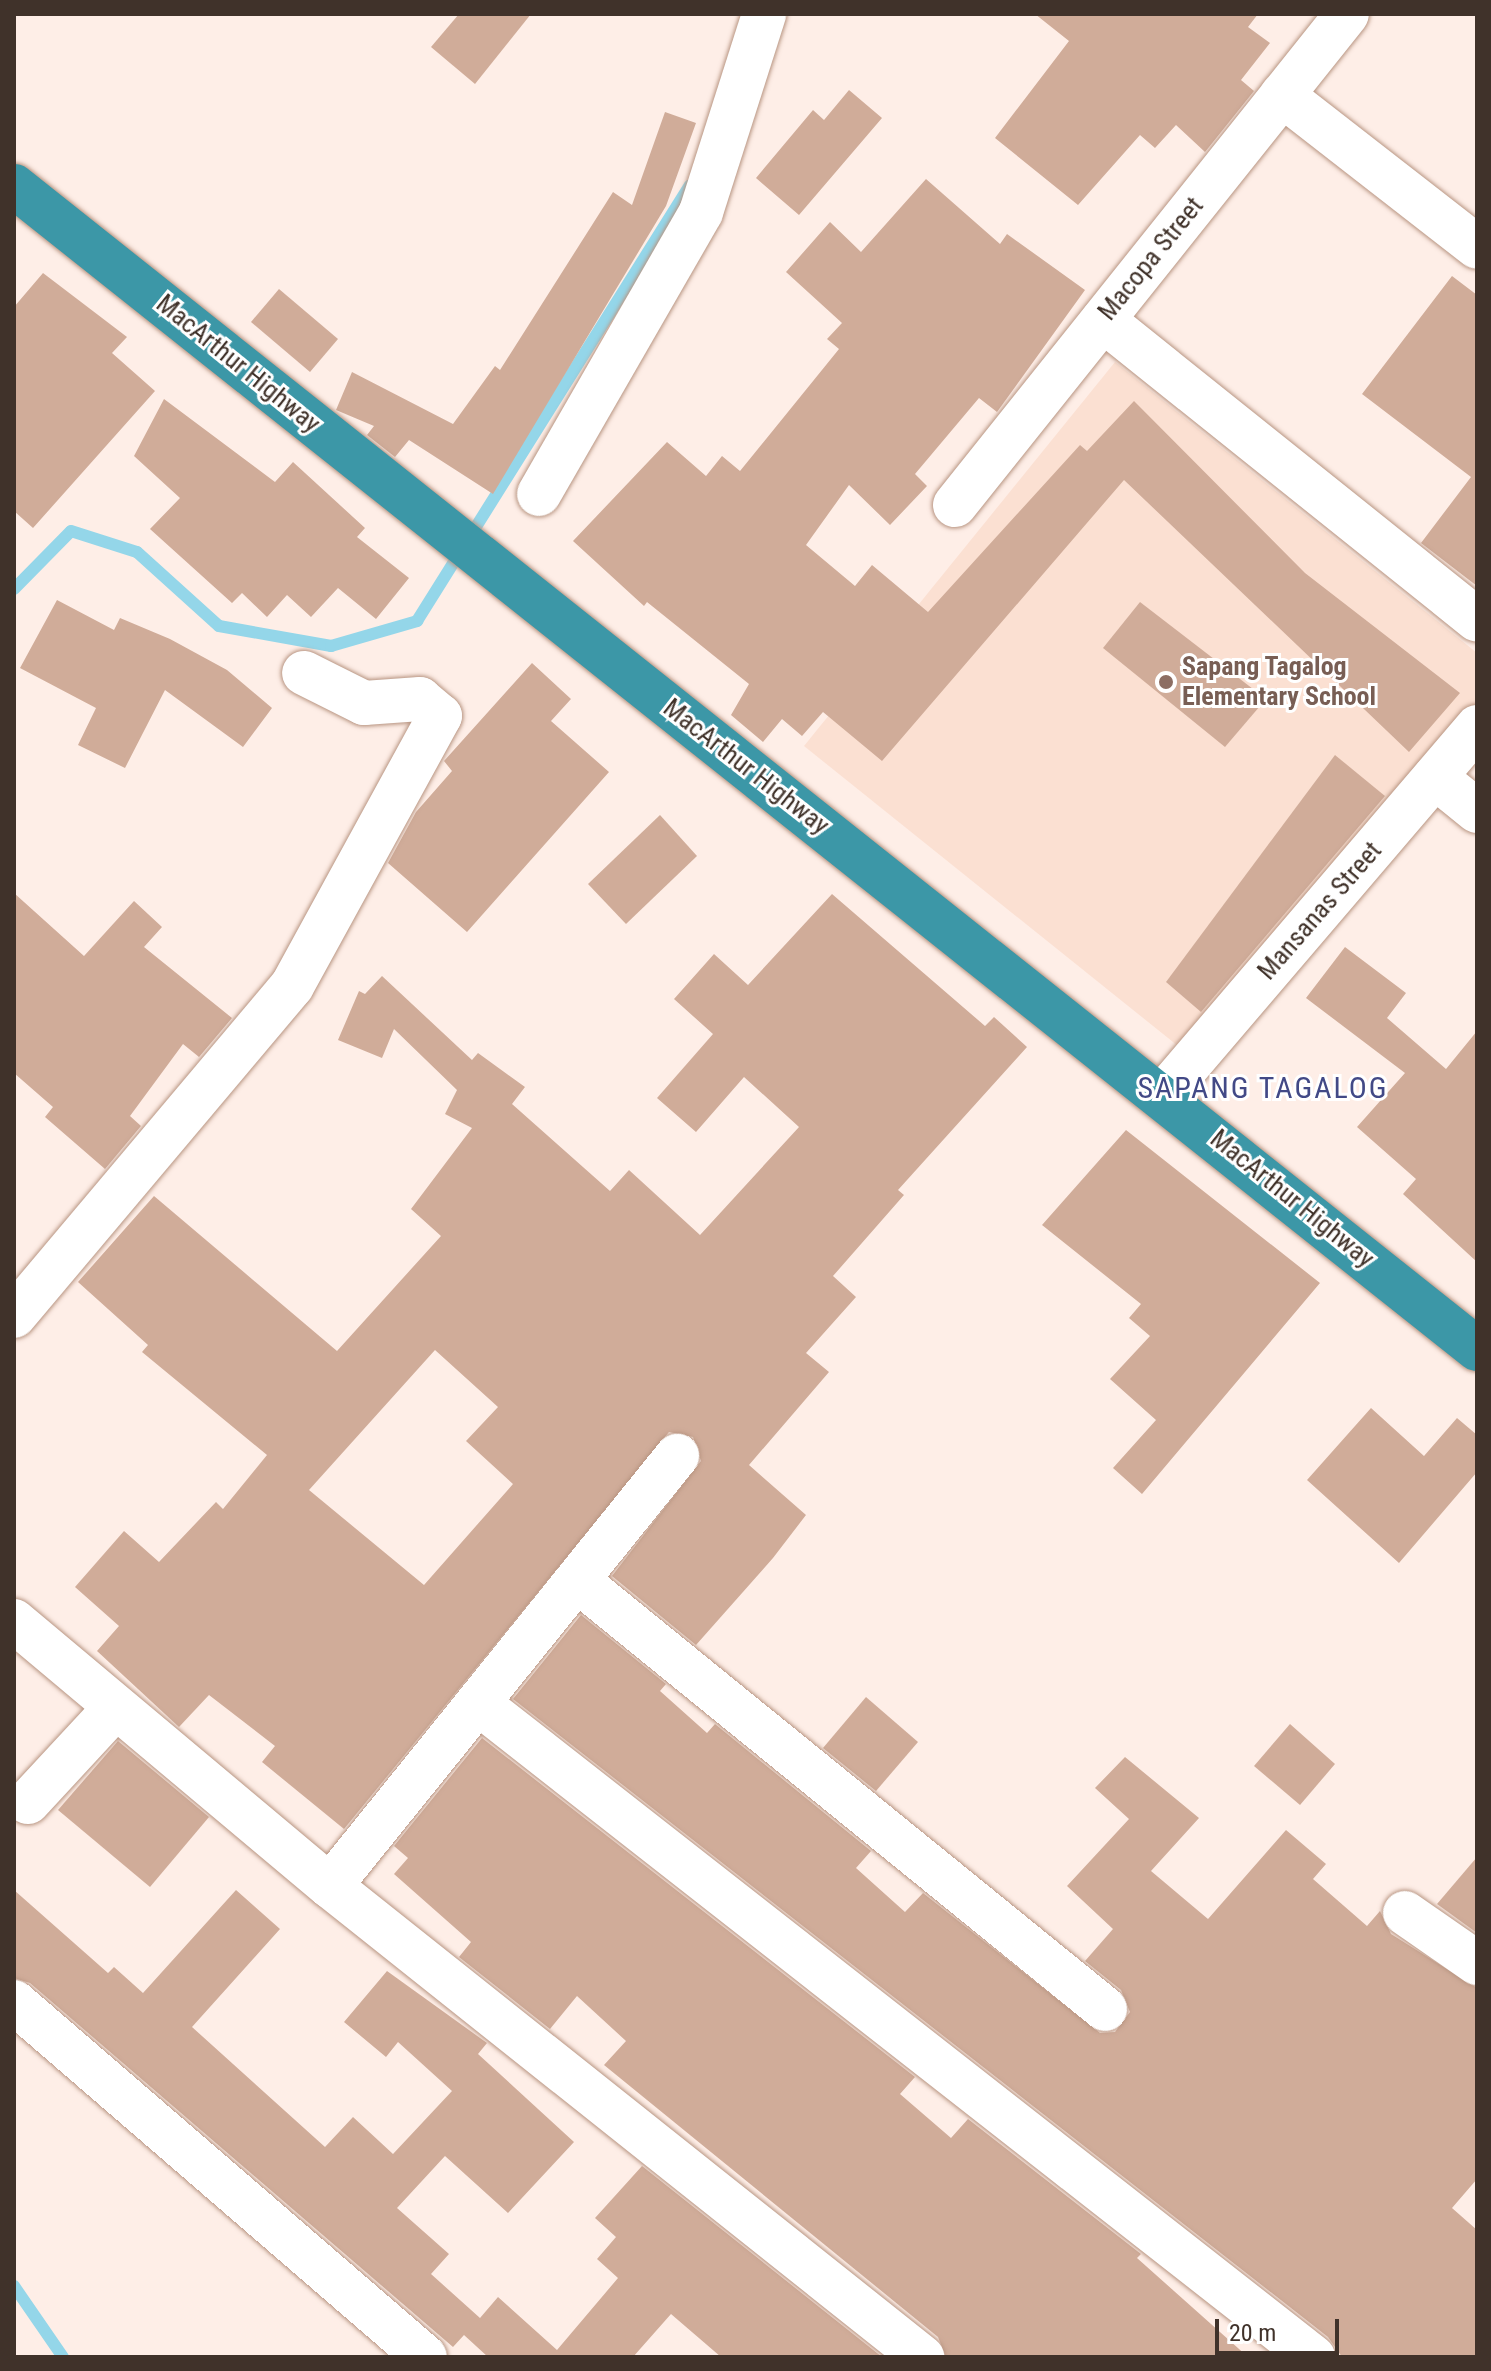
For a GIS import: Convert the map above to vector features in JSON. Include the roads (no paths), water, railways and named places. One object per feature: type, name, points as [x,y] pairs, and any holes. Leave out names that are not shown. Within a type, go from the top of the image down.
[{"type":"highway","name":"MacArthur Highway","points":[[14,186],[1163,1095],[1477,1349]]},
{"type":"street","points":[[539,494],[701,212],[764,14]]},
{"type":"street","name":"Macopa Street","points":[[955,505],[1347,14]]},
{"type":"street","points":[[1282,95],[1477,247]]},
{"type":"street","points":[[1103,320],[1477,620]]},
{"type":"street","points":[[14,1316],[292,986],[440,716],[420,699],[364,703],[304,673]]},
{"type":"street","name":"Mansanas Street","points":[[1163,1095],[1477,727]]},
{"type":"street","points":[[1435,777],[1477,811]]},
{"type":"street","points":[[330,1886],[677,1456]]},
{"type":"street","points":[[578,1581],[1105,2009]]},
{"type":"street","points":[[14,1621],[330,1886],[922,2357]]},
{"type":"street","points":[[478,1703],[1313,2357]]},
{"type":"street","points":[[28,1802],[116,1707]]},
{"type":"street","points":[[1405,1913],[1477,1963]]},
{"type":"street","points":[[14,2002],[425,2357]]},
{"type":"waterway","points":[[14,589],[71,531],[137,552],[219,626],[331,646],[417,621],[690,185]]},
{"type":"waterway","points":[[14,2286],[63,2357]]},
{"type":"place","name":"Sapang Tagalog Elementary School","points":[[1166,682]]},
{"type":"district","name":"SAPANG TAGALOG","points":[[1263,1088]]}]
